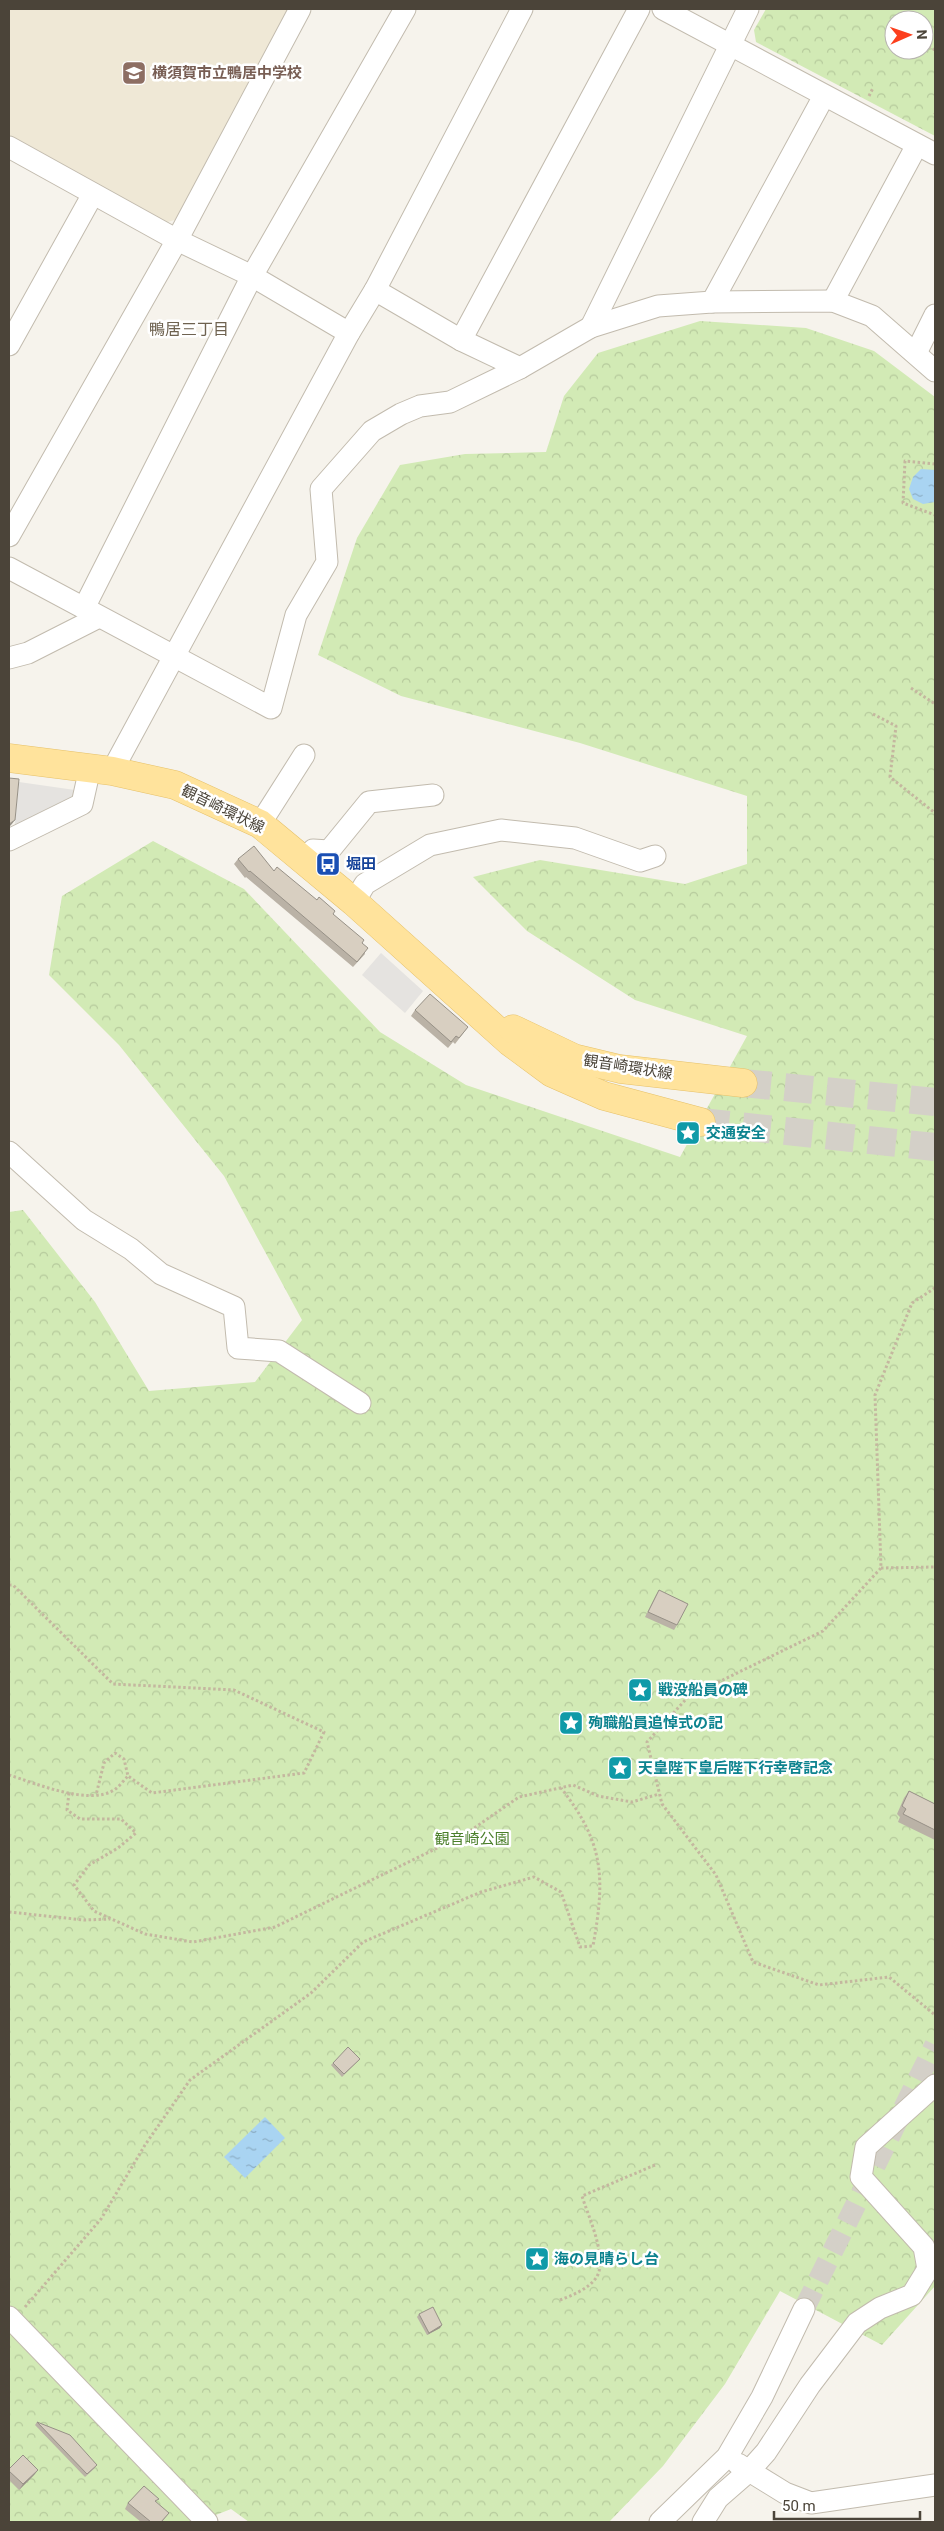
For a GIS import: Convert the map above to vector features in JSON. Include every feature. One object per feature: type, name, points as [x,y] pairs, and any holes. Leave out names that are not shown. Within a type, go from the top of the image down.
[{"type":"main road","name":"観音崎環状線","points":[[9,758],[101,770],[175,785],[260,824],[354,902],[510,1042],[552,1073],[604,1096],[701,1122]]},
{"type":"main road","name":"観音崎環状線","points":[[466,1002],[519,1032],[574,1058],[620,1069],[743,1083]]},
{"type":"street","points":[[9,536],[177,240],[300,9]]},
{"type":"street","points":[[9,658],[28,652],[92,612],[252,276],[405,9]]},
{"type":"street","points":[[9,840],[82,804],[101,770],[173,656],[349,333],[375,290],[522,9]]},
{"type":"street","points":[[461,340],[639,9]]},
{"type":"street","points":[[663,9],[926,150],[833,301]]},
{"type":"street","points":[[591,327],[731,47],[748,9]]},
{"type":"street","points":[[712,302],[824,96]]},
{"type":"street","points":[[9,147],[177,240],[252,276],[349,333]]},
{"type":"street","points":[[9,345],[93,194]]},
{"type":"street","points":[[375,290],[461,340],[520,368]]},
{"type":"street","points":[[9,568],[270,708],[296,615],[326,562],[321,488],[372,431],[401,414],[420,406],[450,402],[520,368],[591,327],[658,306],[712,302],[833,301],[872,316],[935,371]]},
{"type":"street","points":[[916,353],[935,314]]},
{"type":"street","points":[[260,824],[304,755]]},
{"type":"street","points":[[305,861],[313,850],[329,851],[369,802],[434,795]]},
{"type":"street","points":[[354,902],[365,884],[430,845],[501,830],[575,838],[640,861],[655,856]]},
{"type":"street","points":[[9,1152],[84,1220],[131,1249],[161,1274],[234,1308],[238,1348],[279,1352],[360,1403]]},
{"type":"street","points":[[703,2522],[718,2498],[749,2471],[766,2452],[810,2385],[857,2323],[880,2308],[912,2295],[928,2269],[924,2247],[861,2178],[866,2147],[935,2085]]},
{"type":"street","points":[[660,2522],[727,2457],[762,2397],[804,2309]]},
{"type":"street","points":[[11,2319],[207,2522]]},
{"type":"street","points":[[727,2457],[785,2493],[811,2503],[935,2485]]},
{"type":"path","points":[[935,464],[905,461],[903,503],[935,515]]},
{"type":"path","points":[[911,688],[935,704]]},
{"type":"path","points":[[873,714],[896,726],[890,777],[935,813]]},
{"type":"path","points":[[935,1288],[912,1303],[875,1395],[881,1568],[823,1631],[688,1697],[647,1742],[662,1804],[716,1875],[753,1962],[819,1985],[889,1977],[935,2015]]},
{"type":"path","points":[[881,1568],[935,1567]]},
{"type":"path","points":[[9,1585],[13,1585],[113,1684],[234,1690],[324,1732],[304,1773],[182,1791],[152,1793],[128,1776],[124,1759],[115,1753],[104,1763],[96,1795]]},
{"type":"path","points":[[9,1774],[69,1793],[96,1795],[114,1790],[128,1776]]},
{"type":"path","points":[[69,1793],[67,1810],[80,1819],[121,1819],[136,1833],[118,1848],[89,1865],[74,1885],[94,1911],[145,1934],[193,1942],[275,1927],[464,1836],[519,1797],[573,1785],[598,1796],[632,1802],[659,1794]]},
{"type":"path","points":[[11,2319],[101,2220],[145,2145],[190,2080],[311,1993],[363,1942],[481,1892],[534,1877],[560,1892],[580,1947],[593,1946],[601,1873],[593,1837],[576,1807],[561,1788]]},
{"type":"path","points":[[9,1912],[76,1919],[111,1919]]},
{"type":"path","points":[[560,2300],[581,2291],[597,2277],[602,2258],[582,2196],[654,2165]]},
{"type":"shaded area","name":"横須賀市立鴨居中学校","points":[[9,9],[296,9],[178,219],[164,223],[9,138]]},
{"type":"shaded area","points":[[19,782],[75,790],[75,803],[14,832]]},
{"type":"shaded area","points":[[381,953],[423,991],[405,1013],[362,975]]},
{"type":"green space","points":[[766,9],[935,9],[935,136],[756,42],[754,30]]},
{"type":"green space","name":"観音崎公園","points":[[700,321],[806,328],[874,351],[935,397],[935,2286],[882,2345],[780,2291],[725,2384],[663,2466],[609,2522],[249,2522],[231,2509],[198,2522],[9,2522],[9,1212],[23,1210],[95,1302],[149,1391],[255,1382],[302,1320],[224,1176],[119,1045],[49,975],[62,896],[153,841],[244,889],[380,1032],[466,1085],[680,1157],[747,1036],[635,1000],[527,931],[473,877],[540,860],[685,884],[747,864],[747,796],[580,743],[401,696],[318,655],[357,538],[400,465],[465,454],[546,452],[564,396],[598,353]]},
{"type":"water","points":[[921,469],[935,470],[935,502],[923,504],[913,499],[909,489],[913,477]]},
{"type":"water","points":[[265,2117],[285,2138],[245,2178],[224,2157]]},
{"type":"building","points":[[9,778],[19,779],[15,820],[9,824]]},
{"type":"building","points":[[254,846],[274,871],[277,867],[317,900],[319,897],[335,911],[333,914],[364,940],[362,943],[368,948],[357,962],[249,872],[238,859]]},
{"type":"building","points":[[430,994],[468,1027],[459,1038],[456,1036],[451,1042],[415,1010]]},
{"type":"building","points":[[659,1590],[688,1604],[677,1625],[648,1612]]},
{"type":"building","points":[[909,1791],[935,1804],[935,1830],[903,1814],[906,1809],[902,1806]]},
{"type":"building","points":[[348,2047],[360,2059],[344,2074],[333,2063]]},
{"type":"building","points":[[433,2307],[442,2325],[429,2333],[419,2314]]},
{"type":"building","points":[[37,2422],[70,2435],[97,2465],[87,2474]]},
{"type":"building","points":[[23,2455],[38,2470],[23,2484],[9,2469]]},
{"type":"building","points":[[144,2486],[159,2499],[155,2501],[169,2513],[161,2522],[151,2522],[128,2503]]},
{"type":"tunnel","points":[[743,1083],[935,1102]]},
{"type":"tunnel","points":[[701,1122],[935,1147]]},
{"type":"tunnel","points":[[804,2309],[935,2045]]},
{"type":"place","name":"横須賀市立鴨居中学校","points":[[134,73]]},
{"type":"place","name":"堀田","points":[[328,864]]},
{"type":"place","name":"交通安全","points":[[688,1133]]},
{"type":"place","name":"戦没船員の碑","points":[[640,1690]]},
{"type":"place","name":"殉職船員追悼式の記","points":[[571,1723]]},
{"type":"place","name":"天皇陛下皇后陛下行幸啓記念","points":[[620,1768]]},
{"type":"place","name":"海の見晴らし台","points":[[537,2259]]},
{"type":"district","name":"鴨居三丁目","points":[[189,329]]}]
